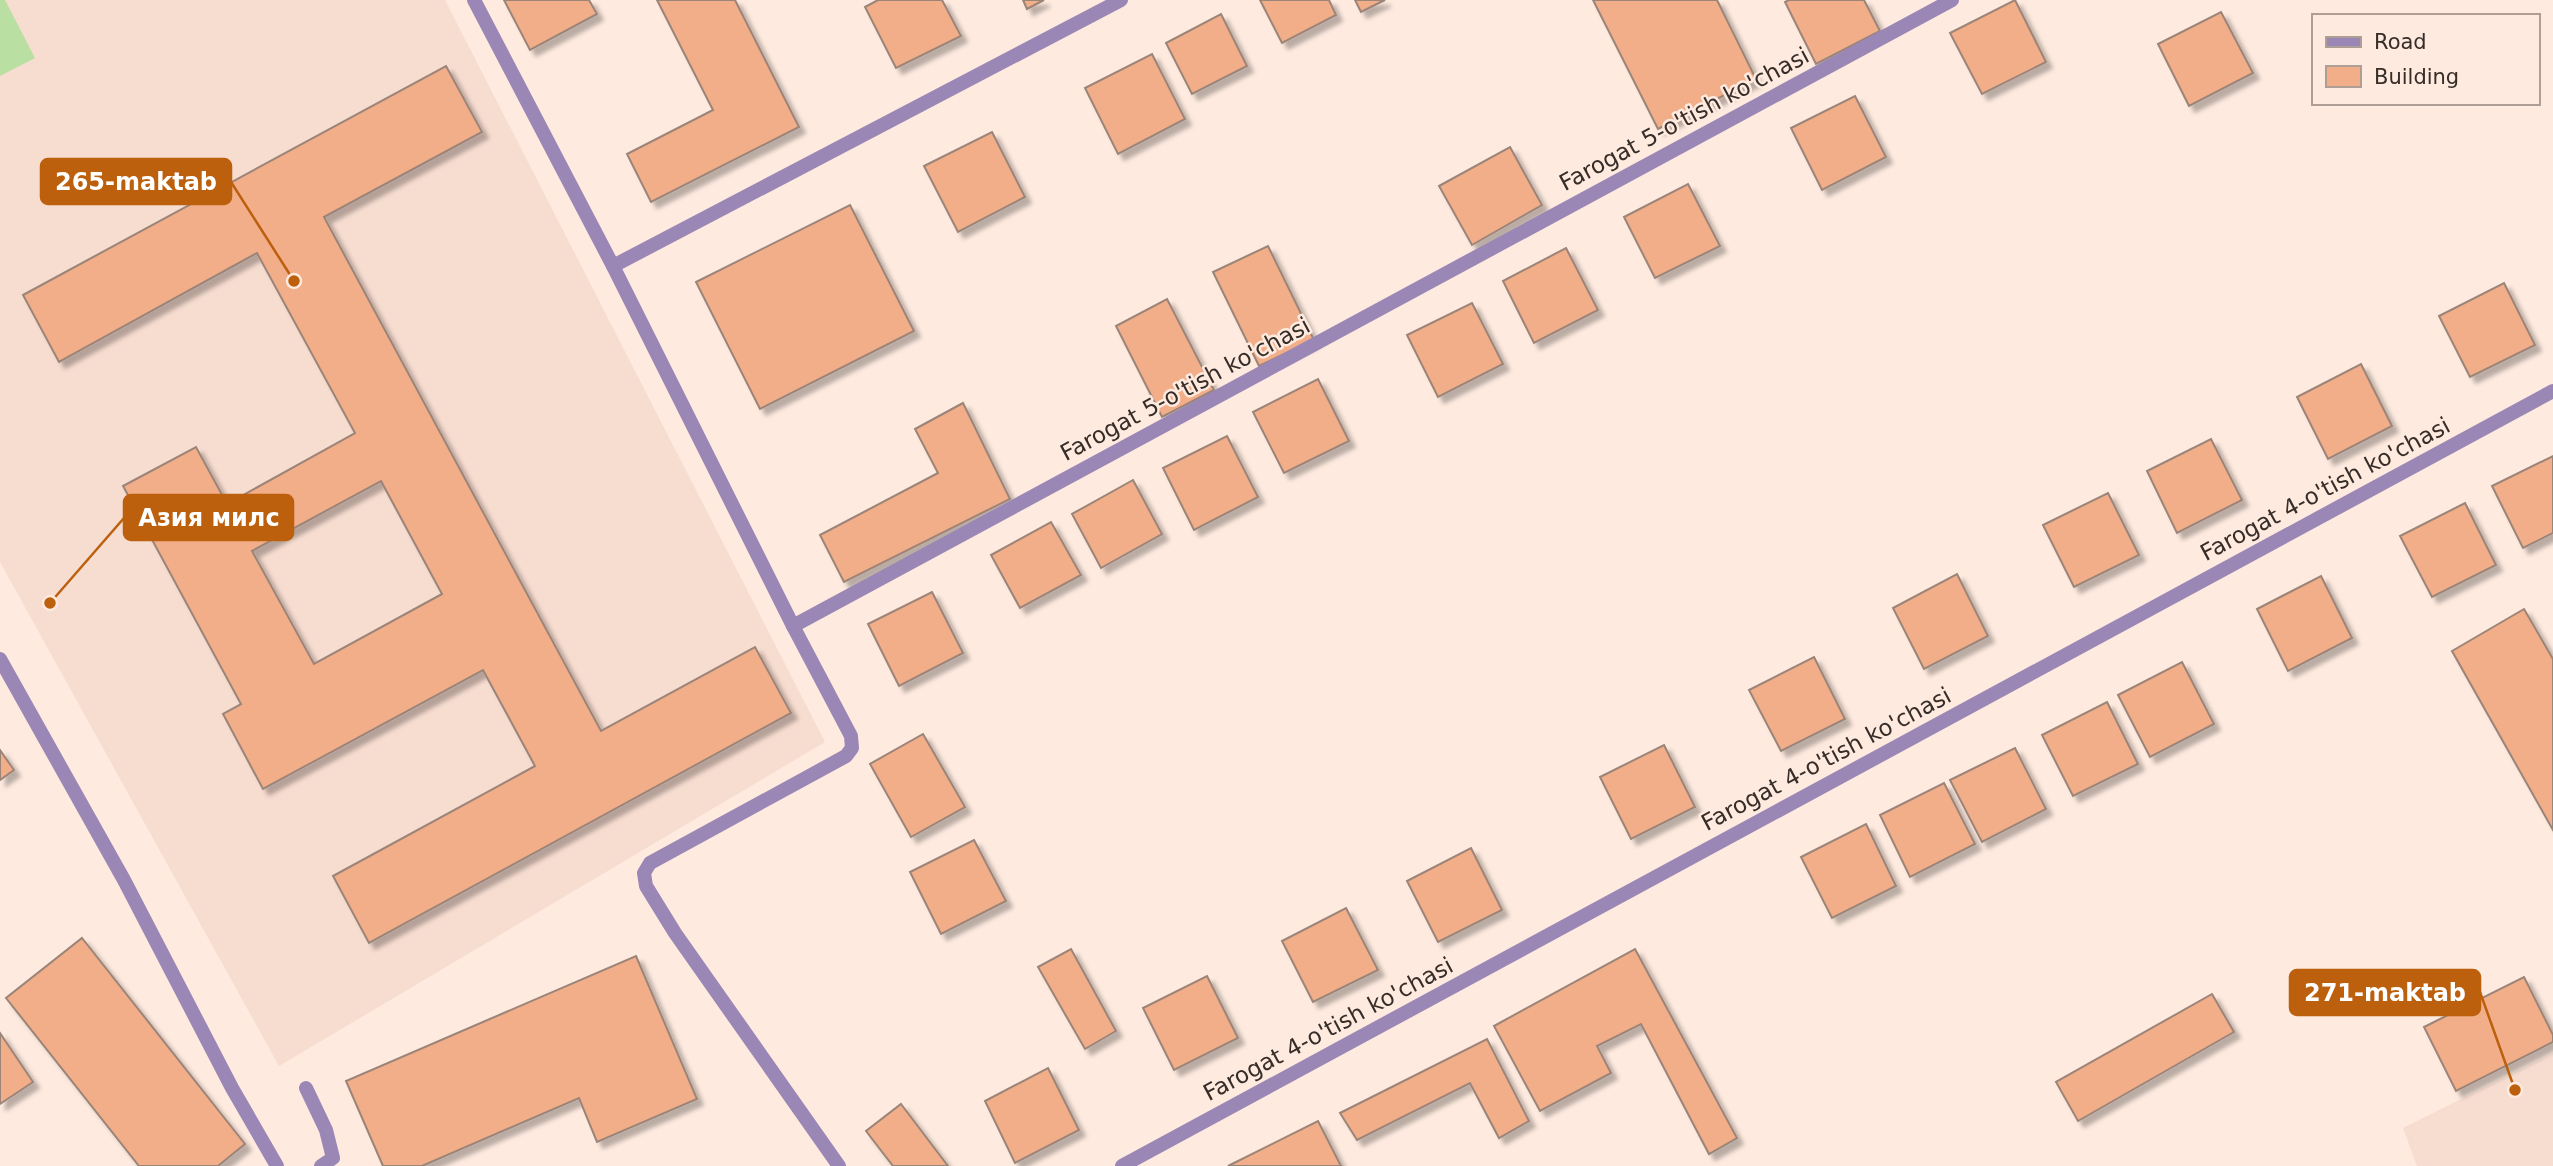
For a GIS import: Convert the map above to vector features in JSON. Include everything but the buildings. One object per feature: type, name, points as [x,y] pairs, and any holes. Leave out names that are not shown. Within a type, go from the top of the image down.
[{"type":"street","points":[[474,0],[614,266],[793,626],[851,736],[852,748],[846,756],[650,863],[643,873],[646,886],[675,933],[839,1166]]},
{"type":"street","points":[[614,266],[1121,0]]},
{"type":"street","name":"Farogat 5-o'tish ko'chasi","points":[[793,626],[1952,0]]},
{"type":"street","name":"Farogat 4-o'tish ko'chasi","points":[[1122,1166],[2553,391]]},
{"type":"street","points":[[0,659],[124,880],[232,1088],[277,1166]]},
{"type":"street","points":[[306,1088],[326,1130],[333,1158],[321,1166]]},
{"type":"shaded area","points":[[0,0],[445,0],[825,742],[279,1066],[0,562]]},
{"type":"shaded area","points":[[2553,1053],[2553,1166],[2417,1166],[2403,1128]]},
{"type":"green space","points":[[0,0],[5,0],[35,58],[0,76]]},
{"type":"place","name":"265-maktab","points":[[294,281]]},
{"type":"place","name":"Азия милс","points":[[50,603]]},
{"type":"place","name":"271-maktab","points":[[2515,1090]]}]
